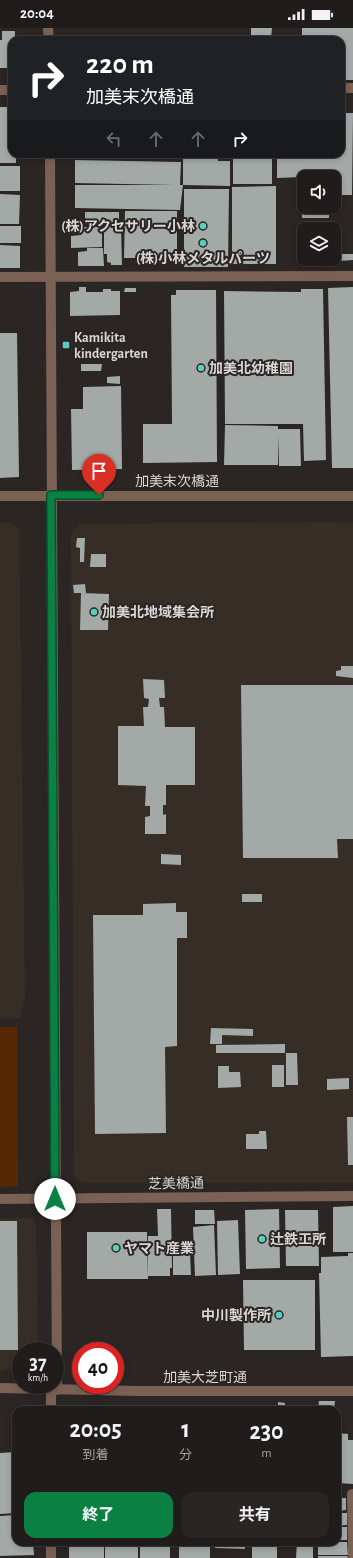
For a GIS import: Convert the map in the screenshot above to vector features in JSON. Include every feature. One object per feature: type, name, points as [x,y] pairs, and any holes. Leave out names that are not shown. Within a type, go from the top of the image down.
[{"type":"street","points":[[50,158],[55,1199],[54,1342]]},
{"type":"street","points":[[0,278],[353,276]]},
{"type":"street","name":"加美末次橋通","points":[[0,496],[353,496]]},
{"type":"street","name":"芝美橋通","points":[[0,1199],[353,1196]]},
{"type":"street","name":"加美大芝町通","points":[[0,1388],[12,1388]]},
{"type":"street","name":"加美大芝町通","points":[[64,1390],[353,1391]]},
{"type":"street","points":[[52,1406],[53,1394]]},
{"type":"street","points":[[352,1494],[353,1556]]},
{"type":"street","points":[[51,1546],[51,1558]]},
{"type":"shaded area","points":[[353,522],[353,1183],[83,1183],[74,1175],[71,534],[79,524]]},
{"type":"shaded area","points":[[0,523],[11,523],[19,530],[25,998],[20,1018],[0,1018]]},
{"type":"shaded area","points":[[0,1027],[17,1027],[18,1186],[0,1187]]},
{"type":"shaded area","points":[[32,1218],[36,1225],[38,1342],[12,1342],[12,1370],[0,1370],[0,1219]]},
{"type":"building","points":[[251,28],[272,28],[271,36],[251,36]]},
{"type":"building","points":[[302,28],[353,28],[353,80],[345,80],[345,36],[302,36]]},
{"type":"building","points":[[2,31],[15,31],[15,36],[8,36],[8,68],[0,68],[0,40],[2,40]]},
{"type":"building","points":[[0,107],[8,107],[8,158],[16,158],[16,163],[0,163]]},
{"type":"building","points":[[345,113],[353,113],[352,195],[341,195],[341,170],[297,170],[297,177],[277,178],[277,158],[345,158]]},
{"type":"building","points":[[128,158],[181,158],[181,159]]},
{"type":"building","points":[[183,158],[218,158],[218,161],[230,161],[230,186],[183,185]]},
{"type":"building","points":[[233,158],[272,158],[272,184],[233,184]]},
{"type":"building","points":[[75,160],[181,162],[180,185],[183,185],[180,210],[75,208],[75,185],[175,185],[75,183]]},
{"type":"building","points":[[0,166],[20,166],[20,191],[0,191]]},
{"type":"building","points":[[276,186],[276,264],[232,264],[232,187]]},
{"type":"building","points":[[184,189],[229,189],[228,267],[184,267]]},
{"type":"building","points":[[0,194],[20,195],[19,224],[0,224]]},
{"type":"building","points":[[125,211],[177,211],[177,258],[124,258]]},
{"type":"building","points":[[85,212],[119,212],[119,224],[85,224]]},
{"type":"building","points":[[302,214],[329,214],[329,218],[302,218]]},
{"type":"building","points":[[104,225],[121,225],[122,265],[111,265],[111,263],[107,262],[107,254],[104,254]]},
{"type":"building","points":[[0,226],[21,226],[21,243],[0,243]]},
{"type":"building","points":[[81,227],[102,227],[102,247],[71,248],[71,236],[81,235]]},
{"type":"building","points":[[0,245],[20,246],[20,268],[0,268]]},
{"type":"building","points":[[87,248],[103,248],[104,266],[78,266],[78,252],[87,251]]},
{"type":"building","points":[[341,254],[353,254],[353,260],[341,261]]},
{"type":"building","points":[[79,287],[86,287],[86,292],[103,292],[103,289],[120,291],[120,315],[70,316],[70,292],[79,291]]},
{"type":"building","points":[[353,287],[353,468],[332,468],[328,288]]},
{"type":"building","points":[[125,288],[136,288],[136,292],[124,292]]},
{"type":"building","points":[[301,289],[323,289],[326,460],[304,461],[303,424],[225,424],[224,291],[301,292]]},
{"type":"building","points":[[176,290],[216,290],[217,462],[143,463],[143,424],[172,424],[171,295],[176,295]]},
{"type":"building","points":[[0,333],[17,333],[19,477],[0,478]]},
{"type":"building","points":[[81,364],[102,364],[101,371],[81,371]]},
{"type":"building","points":[[120,376],[120,384],[107,383],[107,377]]},
{"type":"building","points":[[121,386],[122,469],[72,470],[71,409],[83,409],[83,387]]},
{"type":"building","points":[[225,425],[278,426],[278,429],[300,429],[301,466],[279,466],[279,435],[278,465],[224,465]]},
{"type":"building","points":[[77,538],[85,538],[84,562],[80,562],[80,548],[76,547]]},
{"type":"building","points":[[91,554],[106,554],[106,567],[90,567]]},
{"type":"building","points":[[85,584],[86,593],[74,593],[73,585]]},
{"type":"building","name":"加美北地域集会所","points":[[81,593],[109,594],[108,630],[80,630]]},
{"type":"building","points":[[341,666],[353,666],[353,678],[336,676],[336,671],[341,670]]},
{"type":"building","points":[[143,679],[164,680],[165,698],[159,698],[160,707],[164,707],[165,727],[195,727],[195,785],[166,785],[166,805],[163,805],[163,815],[166,814],[166,834],[145,834],[145,817],[150,816],[150,806],[145,806],[146,786],[118,785],[118,726],[144,726],[143,707],[148,707],[149,699],[144,698]]},
{"type":"building","points":[[241,685],[353,685],[353,839],[337,839],[338,858],[243,858]]},
{"type":"building","points":[[161,854],[181,855],[181,865],[161,864]]},
{"type":"building","points":[[242,894],[262,894],[262,902],[242,902]]},
{"type":"building","points":[[176,903],[176,912],[187,912],[187,938],[177,938],[177,1046],[165,1047],[166,1133],[95,1134],[93,915],[143,915],[143,904]]},
{"type":"building","points":[[211,1028],[253,1029],[253,1036],[222,1035],[222,1044],[210,1044]]},
{"type":"building","points":[[285,1044],[285,1053],[216,1053],[216,1045]]},
{"type":"building","points":[[286,1053],[297,1053],[298,1085],[286,1085]]},
{"type":"building","points":[[272,1065],[284,1065],[284,1087],[272,1087]]},
{"type":"building","points":[[218,1066],[229,1066],[229,1072],[240,1072],[241,1087],[218,1088]]},
{"type":"building","points":[[349,1078],[349,1089],[327,1090],[327,1079]]},
{"type":"building","points":[[347,1117],[353,1117],[353,1165],[348,1165]]},
{"type":"building","points":[[259,1131],[266,1131],[267,1149],[246,1149],[246,1134],[259,1134]]},
{"type":"building","points":[[353,1206],[353,1252],[333,1252],[333,1207]]},
{"type":"building","points":[[157,1209],[171,1209],[172,1268],[170,1268],[170,1276],[148,1276],[148,1236],[158,1236]]},
{"type":"building","name":"辻鉄工所","points":[[279,1209],[280,1268],[246,1269],[245,1210]]},
{"type":"building","points":[[195,1210],[214,1210],[215,1224],[195,1224]]},
{"type":"building","points":[[285,1210],[318,1210],[319,1266],[286,1266]]},
{"type":"building","points":[[238,1220],[240,1274],[218,1275],[217,1221]]},
{"type":"building","points":[[0,1221],[17,1221],[18,1342],[12,1342],[12,1350],[0,1350]]},
{"type":"building","points":[[214,1225],[216,1275],[195,1276],[193,1227]]},
{"type":"building","points":[[87,1232],[147,1232],[148,1279],[87,1279]]},
{"type":"building","points":[[173,1246],[182,1246],[182,1252],[190,1252],[191,1275],[173,1275]]},
{"type":"building","points":[[348,1253],[353,1253],[353,1356],[321,1357],[319,1273],[321,1273],[321,1257],[348,1256]]},
{"type":"building","name":"中川製作所","points":[[243,1280],[315,1280],[315,1350],[244,1350]]},
{"type":"building","points":[[319,1401],[335,1401],[334,1406],[318,1406]]},
{"type":"building","points":[[278,1402],[285,1403],[285,1406],[278,1406]]},
{"type":"building","points":[[341,1433],[348,1434],[348,1440],[353,1440],[353,1484],[341,1483]]},
{"type":"building","points":[[12,1452],[12,1513],[0,1514],[0,1453]]},
{"type":"building","points":[[341,1498],[346,1498],[346,1510],[341,1511]]},
{"type":"building","points":[[341,1513],[347,1513],[347,1525],[341,1526]]},
{"type":"building","points":[[12,1515],[12,1546],[33,1546],[34,1555],[0,1556],[0,1516]]},
{"type":"building","points":[[341,1527],[347,1527],[347,1540],[341,1540]]},
{"type":"building","points":[[341,1542],[347,1542],[348,1555],[318,1555],[318,1546],[341,1546]]},
{"type":"building","points":[[69,1546],[104,1546],[104,1558],[69,1558]]},
{"type":"building","points":[[105,1546],[138,1546],[138,1558],[105,1558]]},
{"type":"building","points":[[140,1546],[170,1546],[170,1558],[140,1558]]},
{"type":"building","points":[[179,1546],[210,1546],[210,1558],[179,1558]]},
{"type":"building","points":[[215,1546],[245,1546],[245,1549],[215,1548]]},
{"type":"building","points":[[252,1546],[277,1546],[277,1558],[252,1558]]},
{"type":"building","points":[[297,1546],[313,1546],[313,1558],[296,1558]]},
{"type":"building","points":[[318,1556],[347,1556],[348,1558],[318,1558]]},
{"type":"place","name":"(株)アクセサリー小林","points":[[203,226]]},
{"type":"place","name":"(株)小林メタルパーツ","points":[[203,243]]},
{"type":"place","name":"Kamikita kindergarten","points":[[66,345]]},
{"type":"place","name":"加美北幼稚園","points":[[201,368]]},
{"type":"place","name":"加美北地域集会所","points":[[94,612]]},
{"type":"place","name":"辻鉄工所","points":[[262,1239]]},
{"type":"place","name":"ヤマト産業","points":[[116,1248]]},
{"type":"place","name":"中川製作所","points":[[279,1315]]},
{"type":"route","points":[[55,1199],[51,495],[99,495]]}]
